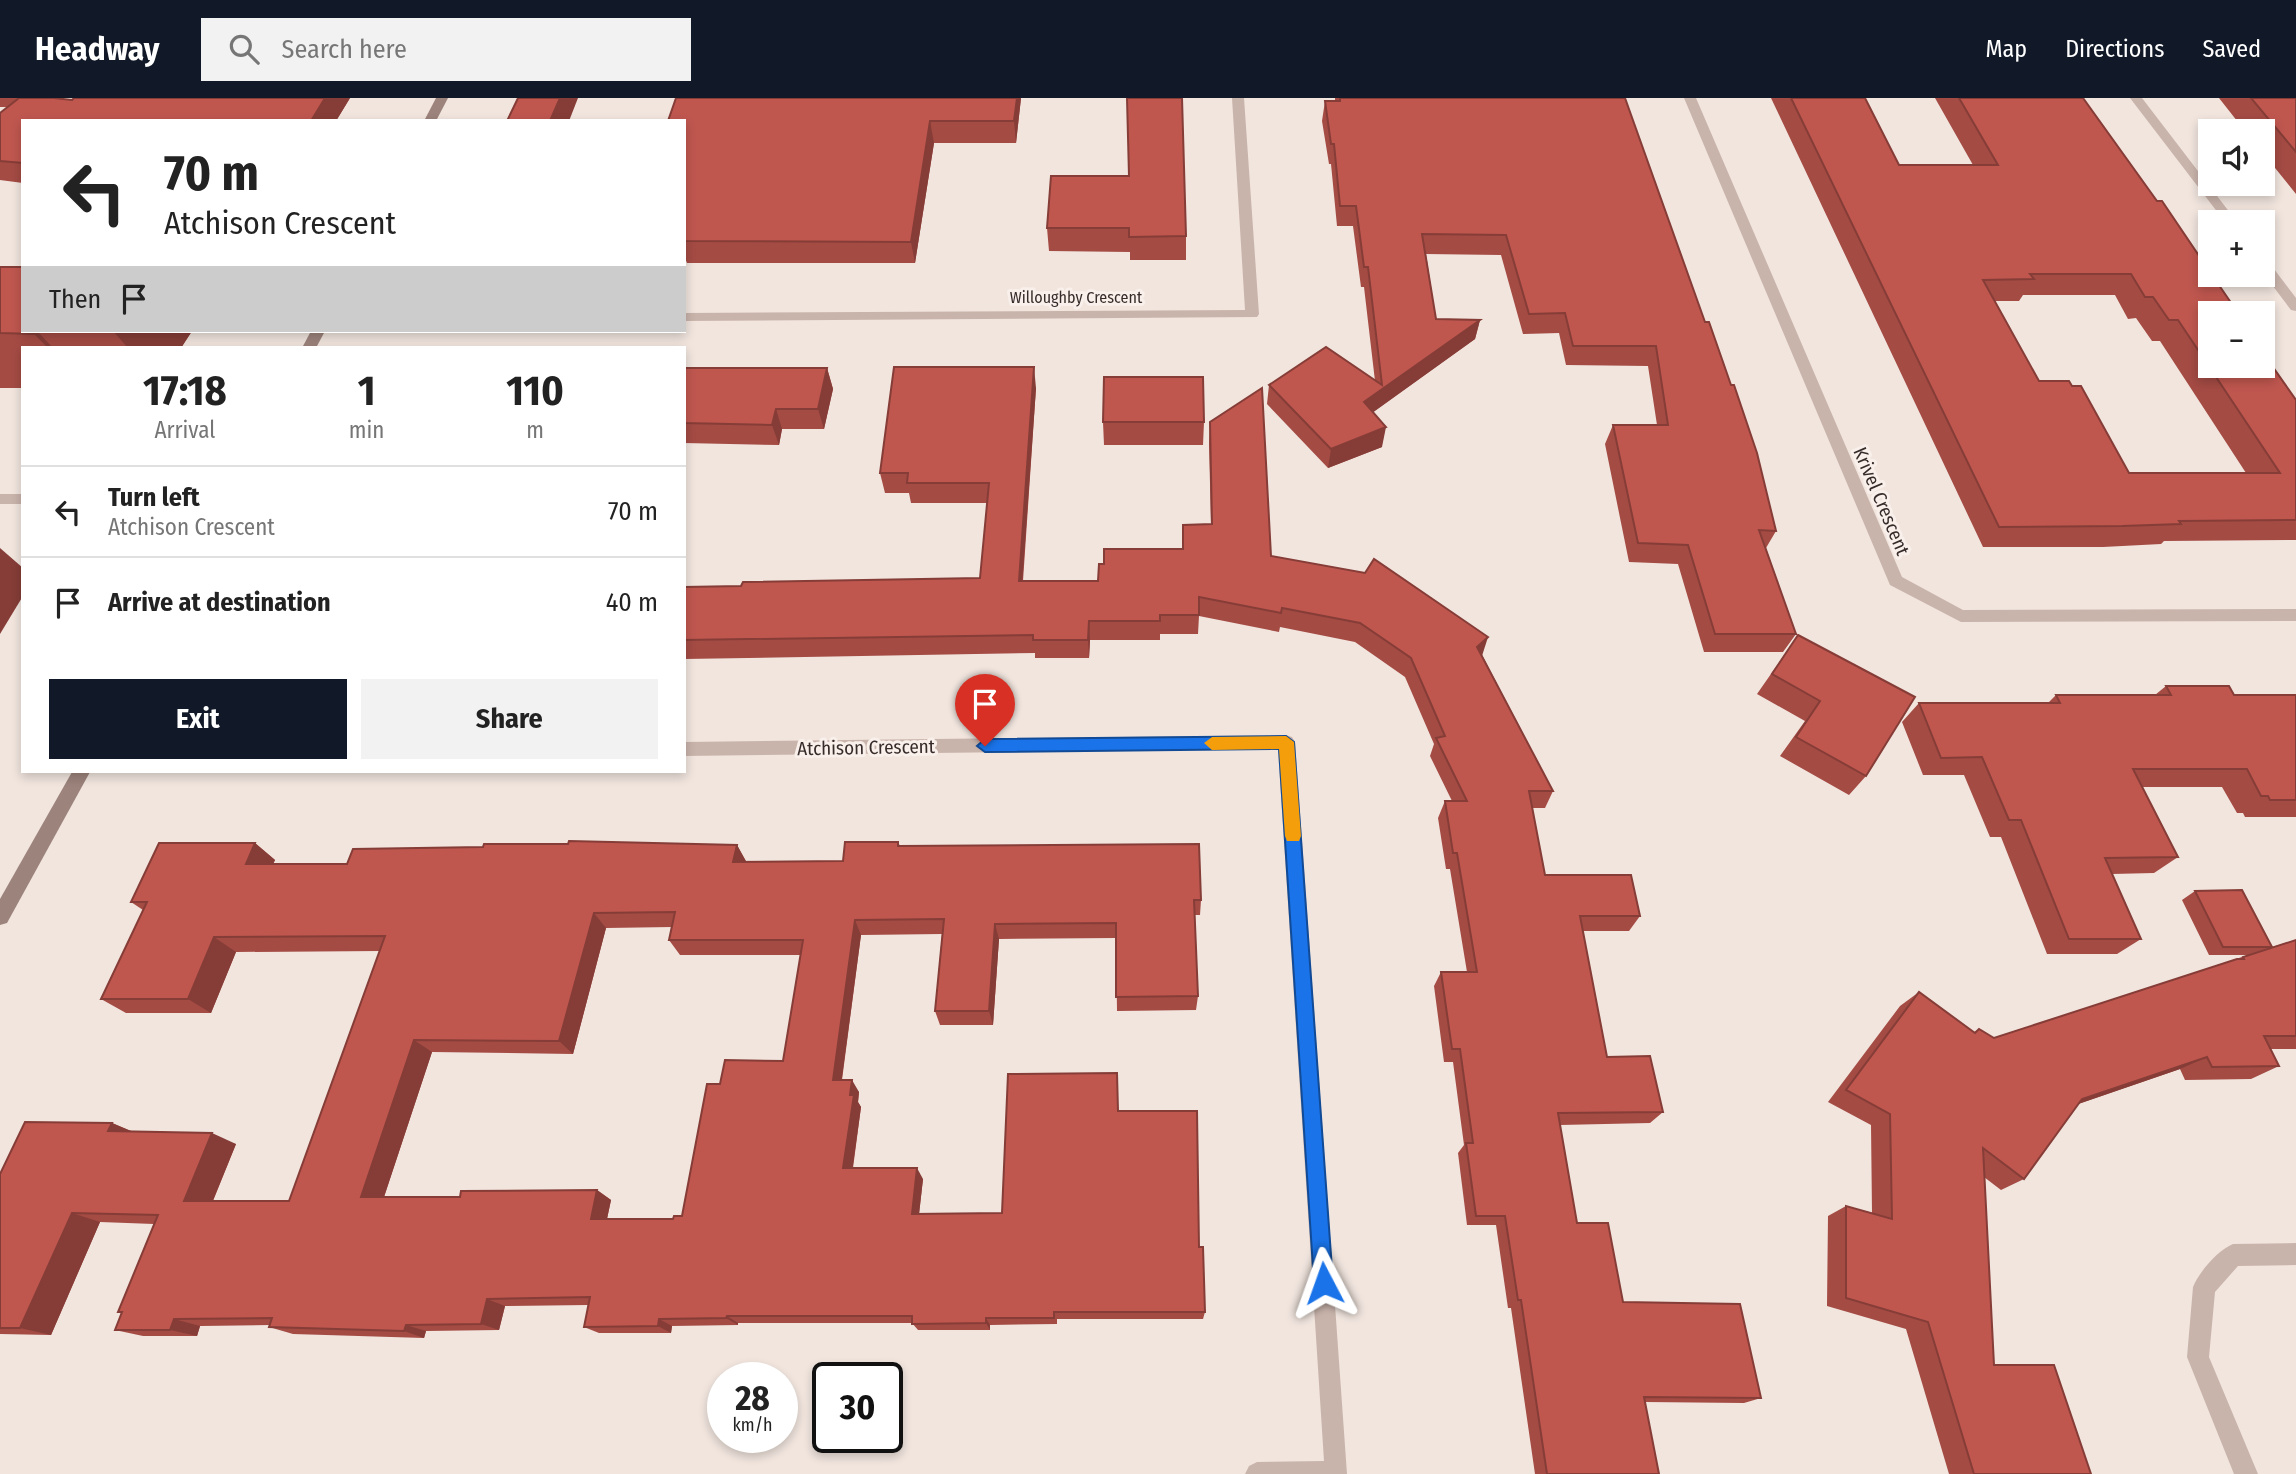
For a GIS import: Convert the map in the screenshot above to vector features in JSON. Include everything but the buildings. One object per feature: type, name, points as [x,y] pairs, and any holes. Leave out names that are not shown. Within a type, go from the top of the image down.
[{"type":"street","points":[[431,119],[442,98]]},
{"type":"street","name":"Willoughby Crescent","points":[[686,317],[1252,314],[1238,98]]},
{"type":"street","name":"Krivel Crescent","points":[[1690,98],[1896,581],[1961,616],[2296,615]]},
{"type":"street","points":[[2136,98],[2222,210]]},
{"type":"street","points":[[2275,280],[2296,307]]},
{"type":"street","points":[[0,499],[21,499]]},
{"type":"street","name":"Atchison Crescent","points":[[686,749],[1286,742],[1336,1472],[1257,1474]]},
{"type":"street","points":[[0,917],[80,773]]},
{"type":"street","points":[[2246,1474],[2198,1357],[2204,1287],[2233,1255],[2296,1254]]},
{"type":"slow traffic","points":[[1212,743],[1286,742],[1293,836]]},
{"type":"route","points":[[985,746],[1286,742],[1324,1283]]}]
